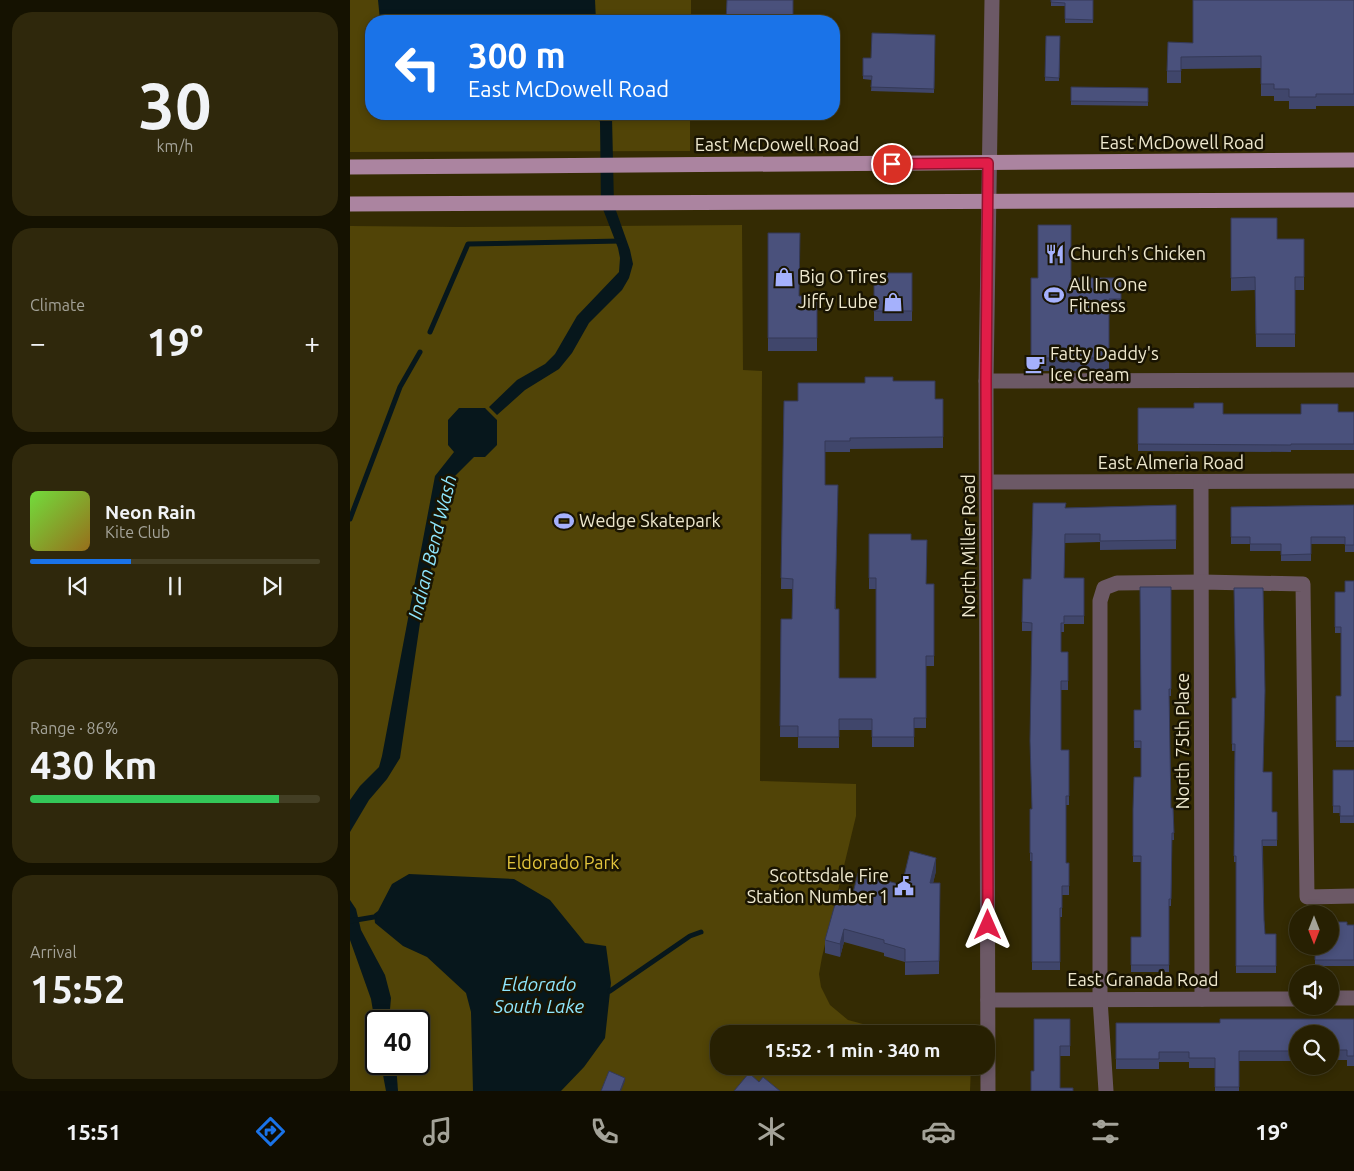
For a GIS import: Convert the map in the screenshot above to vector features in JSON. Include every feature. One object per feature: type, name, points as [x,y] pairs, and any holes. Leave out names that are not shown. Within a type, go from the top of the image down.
[{"type":"main road","name":"East McDowell Road","points":[[350,167],[1354,160]]},
{"type":"main road","points":[[350,204],[1354,200]]},
{"type":"street","name":"North Miller Road","points":[[988,1091],[986,380],[992,0]]},
{"type":"street","points":[[986,380],[1354,380]]},
{"type":"street","name":"East Almeria Road","points":[[987,482],[1354,481]]},
{"type":"street","name":"North 75th Place","points":[[1201,482],[1202,999]]},
{"type":"street","points":[[1106,1091],[1100,999],[1101,596],[1104,588],[1117,583],[1303,584],[1307,896],[1354,896]]},
{"type":"street","name":"East Granada Road","points":[[988,1000],[1289,998]]},
{"type":"street","points":[[1339,998],[1354,998]]},
{"type":"green space","points":[[350,0],[691,0],[691,15],[365,15],[365,120],[690,120],[690,151],[350,152]]},
{"type":"green space","name":"Eldorado Park","points":[[742,225],[743,370],[762,371],[760,781],[856,784],[856,816],[819,974],[821,987],[830,1005],[848,1020],[867,1025],[710,1025],[710,1075],[971,1075],[970,1091],[350,1091],[350,226]]},
{"type":"water","points":[[378,0],[595,0],[596,15],[380,15]]},
{"type":"water","points":[[599,120],[612,120],[614,205],[633,264],[629,278],[622,290],[589,323],[572,353],[559,369],[525,390],[497,415],[489,407],[517,380],[545,364],[555,354],[577,316],[619,272],[620,258],[618,248],[601,204]]},
{"type":"water","name":"Indian Bend Wash","points":[[459,408],[485,408],[497,420],[497,445],[485,457],[474,457],[449,482],[420,623],[400,758],[387,779],[369,800],[350,832],[350,800],[360,786],[379,767],[382,756],[435,476],[454,452],[448,445],[448,420]]},
{"type":"water","name":"Eldorado South Lake","points":[[409,874],[514,879],[550,900],[585,943],[606,946],[611,983],[605,1038],[584,1067],[561,1091],[473,1091],[471,1012],[466,993],[427,957],[403,946],[375,923],[374,914],[378,911],[392,884]]},
{"type":"water","points":[[350,900],[356,909],[361,930],[385,975],[391,998],[390,1010],[373,1010],[371,999],[350,940]]},
{"type":"water","points":[[383,1075],[397,1075],[398,1091],[386,1091]]},
{"type":"building","points":[[727,0],[793,0],[793,15],[726,15]]},
{"type":"building","points":[[1051,0],[1093,0],[1093,20],[1065,19],[1065,3],[1051,2]]},
{"type":"building","points":[[1193,0],[1354,0],[1354,94],[1316,94],[1316,97],[1289,97],[1289,89],[1274,89],[1274,84],[1261,84],[1261,56],[1181,57],[1181,71],[1167,71],[1168,42],[1193,43]]},
{"type":"building","points":[[872,33],[935,35],[934,89],[871,87],[872,76],[863,76],[863,58],[871,58]]},
{"type":"building","points":[[1046,36],[1060,36],[1059,78],[1045,77]]},
{"type":"building","points":[[1071,87],[1148,88],[1148,102],[1071,101]]},
{"type":"building","points":[[1231,218],[1277,218],[1277,239],[1304,239],[1304,277],[1295,277],[1295,334],[1256,334],[1255,277],[1231,278]]},
{"type":"building","points":[[1038,225],[1071,225],[1071,278],[1121,278],[1121,299],[1109,299],[1109,358],[1031,358],[1031,278],[1038,278]]},
{"type":"building","name":"Big O Tires","points":[[768,233],[800,233],[799,296],[817,296],[817,338],[768,338]]},
{"type":"building","name":"Jiffy Lube","points":[[874,273],[912,273],[912,311],[874,311]]},
{"type":"building","points":[[865,377],[893,377],[893,381],[935,381],[935,399],[943,399],[943,437],[850,438],[850,441],[825,441],[825,485],[838,485],[835,609],[839,609],[839,678],[876,678],[876,578],[869,578],[869,534],[911,534],[911,540],[927,540],[926,584],[934,584],[934,656],[926,656],[926,718],[914,718],[914,737],[872,737],[872,719],[839,719],[839,737],[798,737],[798,726],[780,726],[781,619],[792,619],[793,579],[781,578],[784,401],[798,401],[798,383],[865,383]]},
{"type":"building","points":[[1194,403],[1223,403],[1223,414],[1301,414],[1301,404],[1338,404],[1338,412],[1354,412],[1354,444],[1138,444],[1138,408],[1194,408]]},
{"type":"building","points":[[1033,503],[1066,503],[1065,508],[1176,505],[1176,540],[1100,541],[1100,534],[1065,534],[1064,578],[1084,578],[1084,616],[1064,616],[1064,623],[1061,623],[1061,652],[1068,652],[1068,681],[1061,681],[1061,750],[1069,750],[1069,796],[1066,796],[1066,863],[1069,863],[1069,886],[1062,886],[1060,962],[1032,962],[1030,741],[1032,623],[1022,622],[1023,579],[1031,579]]},
{"type":"building","points":[[1354,505],[1354,545],[1345,545],[1345,537],[1311,537],[1311,554],[1281,555],[1281,544],[1250,544],[1250,537],[1231,537],[1231,507]]},
{"type":"building","points":[[1345,581],[1354,581],[1354,741],[1336,741],[1336,696],[1341,696],[1341,627],[1335,627],[1335,592],[1345,592]]},
{"type":"building","points":[[1140,587],[1171,587],[1171,689],[1169,689],[1171,808],[1173,808],[1174,833],[1172,833],[1171,899],[1169,899],[1169,965],[1131,965],[1131,937],[1141,937],[1141,856],[1133,856],[1134,777],[1141,777],[1141,741],[1134,741],[1134,710],[1141,710]]},
{"type":"building","points":[[1234,588],[1263,588],[1265,691],[1263,772],[1272,772],[1272,812],[1277,812],[1277,840],[1262,840],[1264,920],[1265,934],[1276,934],[1276,966],[1236,966],[1236,856],[1234,856],[1235,744],[1232,744],[1232,698],[1236,698]]},
{"type":"building","points":[[1333,770],[1354,770],[1354,816],[1340,816],[1340,806],[1333,806]]},
{"type":"building","points":[[910,851],[936,858],[930,883],[940,883],[939,961],[905,962],[905,949],[884,943],[884,940],[844,929],[840,944],[825,940],[839,890],[853,893],[858,873],[902,885]]},
{"type":"building","points":[[1339,922],[1347,922],[1347,925],[1354,925],[1354,960],[1315,960],[1315,955],[1339,955]]},
{"type":"building","points":[[1034,1019],[1070,1019],[1070,1046],[1060,1046],[1060,1088],[1073,1088],[1073,1091],[1031,1091],[1031,1071],[1034,1071]]},
{"type":"building","points":[[1220,1019],[1354,1019],[1354,1056],[1347,1056],[1347,1050],[1339,1050],[1339,1025],[1289,1025],[1289,1051],[1239,1051],[1239,1087],[1215,1087],[1215,1058],[1189,1058],[1189,1052],[1159,1052],[1159,1059],[1116,1059],[1116,1023],[1220,1023]]},
{"type":"building","points":[[609,1071],[625,1078],[620,1091],[601,1091]]},
{"type":"building","points":[[747,1075],[751,1075],[759,1082],[763,1077],[780,1091],[734,1091]]},
{"type":"waterway","points":[[430,332],[468,244],[621,241]]},
{"type":"waterway","points":[[350,519],[400,387],[420,352]]},
{"type":"waterway","points":[[350,921],[374,917]]},
{"type":"waterway","points":[[610,991],[690,936],[701,932]]},
{"type":"place","name":"Church's Chicken","points":[[1055,254]]},
{"type":"place","name":"Big O Tires","points":[[784,277]]},
{"type":"place","name":"All In One Fitness","points":[[1054,295]]},
{"type":"place","name":"Jiffy Lube","points":[[893,302]]},
{"type":"place","name":"Fatty Daddy's Ice Cream","points":[[1035,364]]},
{"type":"place","name":"Wedge Skatepark","points":[[564,521]]},
{"type":"place","name":"Scottsdale Fire Station Number 1","points":[[904,886]]},
{"type":"route","points":[[892,164],[988,163],[986,380],[988,925]]}]
